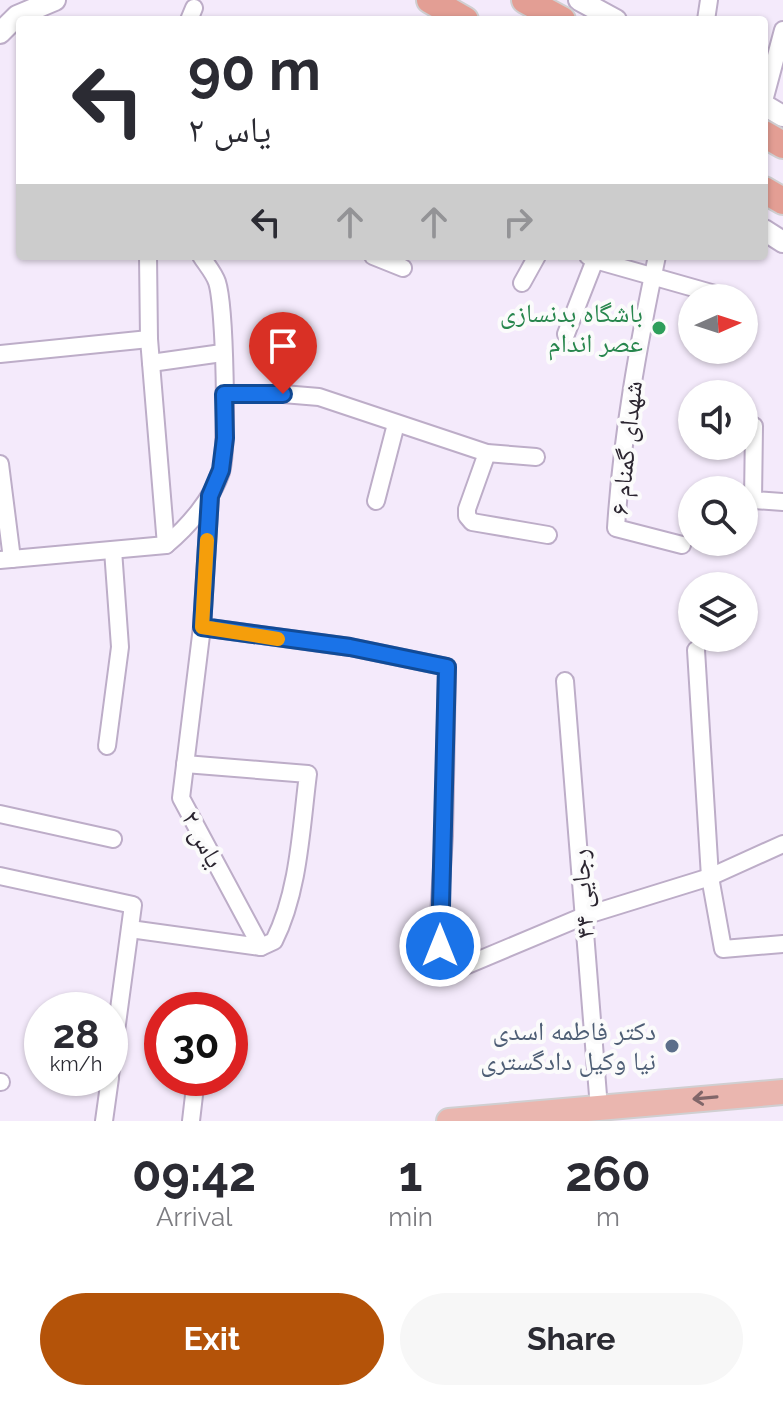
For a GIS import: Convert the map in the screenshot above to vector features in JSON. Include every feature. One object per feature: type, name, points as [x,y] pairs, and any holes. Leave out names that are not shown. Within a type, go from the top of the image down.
[{"type":"highway","points":[[430,0],[458,16]]},
{"type":"highway","points":[[525,0],[555,16]]},
{"type":"main road","points":[[449,1121],[783,1092]]},
{"type":"street","points":[[24,16],[55,0]]},
{"type":"street","points":[[579,0],[609,16]]},
{"type":"street","points":[[768,88],[783,30]]},
{"type":"street","points":[[148,260],[149,339],[166,545]]},
{"type":"street","points":[[0,464],[6,560],[166,545],[210,496],[221,470],[225,438],[217,282],[203,260]]},
{"type":"street","points":[[383,260],[403,268]]},
{"type":"street","points":[[522,283],[535,260]]},
{"type":"street","points":[[566,334],[590,260]]},
{"type":"street","points":[[598,260],[679,284]]},
{"type":"street","name":"شهدای گمنام ۶","points":[[656,260],[624,431],[616,528],[678,544]]},
{"type":"street","points":[[0,354],[149,339]]},
{"type":"street","points":[[151,363],[222,353]]},
{"type":"street","points":[[224,394],[319,397],[487,453],[536,457]]},
{"type":"street","points":[[376,501],[396,424]]},
{"type":"street","points":[[487,453],[467,516],[472,522],[548,535]]},
{"type":"street","points":[[754,460],[753,500],[783,502]]},
{"type":"street","name":"یاس ۲","points":[[210,496],[202,627],[181,798],[261,947]]},
{"type":"street","points":[[107,746],[120,647],[113,550]]},
{"type":"street","points":[[202,627],[350,647],[447,667],[444,836],[439,916],[441,976],[584,916],[710,877],[783,844]]},
{"type":"street","points":[[696,652],[710,877],[723,949],[783,944]]},
{"type":"street","name":"رجایی ۴۴","points":[[565,681],[599,1108]]},
{"type":"street","points":[[130,929],[261,947],[274,941],[282,926],[291,897],[308,774],[185,764]]},
{"type":"street","points":[[0,814],[113,839]]},
{"type":"street","points":[[0,876],[133,905],[121,992]]},
{"type":"street","points":[[104,1121],[107,1096]]},
{"type":"street","points":[[191,1121],[194,1096]]},
{"type":"slow traffic","points":[[207,540],[202,627],[278,639]]},
{"type":"place","name":"باشگاه بدنسازی عصر اندام","points":[[659,328]]},
{"type":"place","name":"دکتر فاطمه اسدی نیا وکیل دادگستری","points":[[672,1046]]},
{"type":"route","points":[[283,394],[224,394],[225,438],[221,470],[210,496],[202,627],[350,647],[447,667],[440,946]]}]
